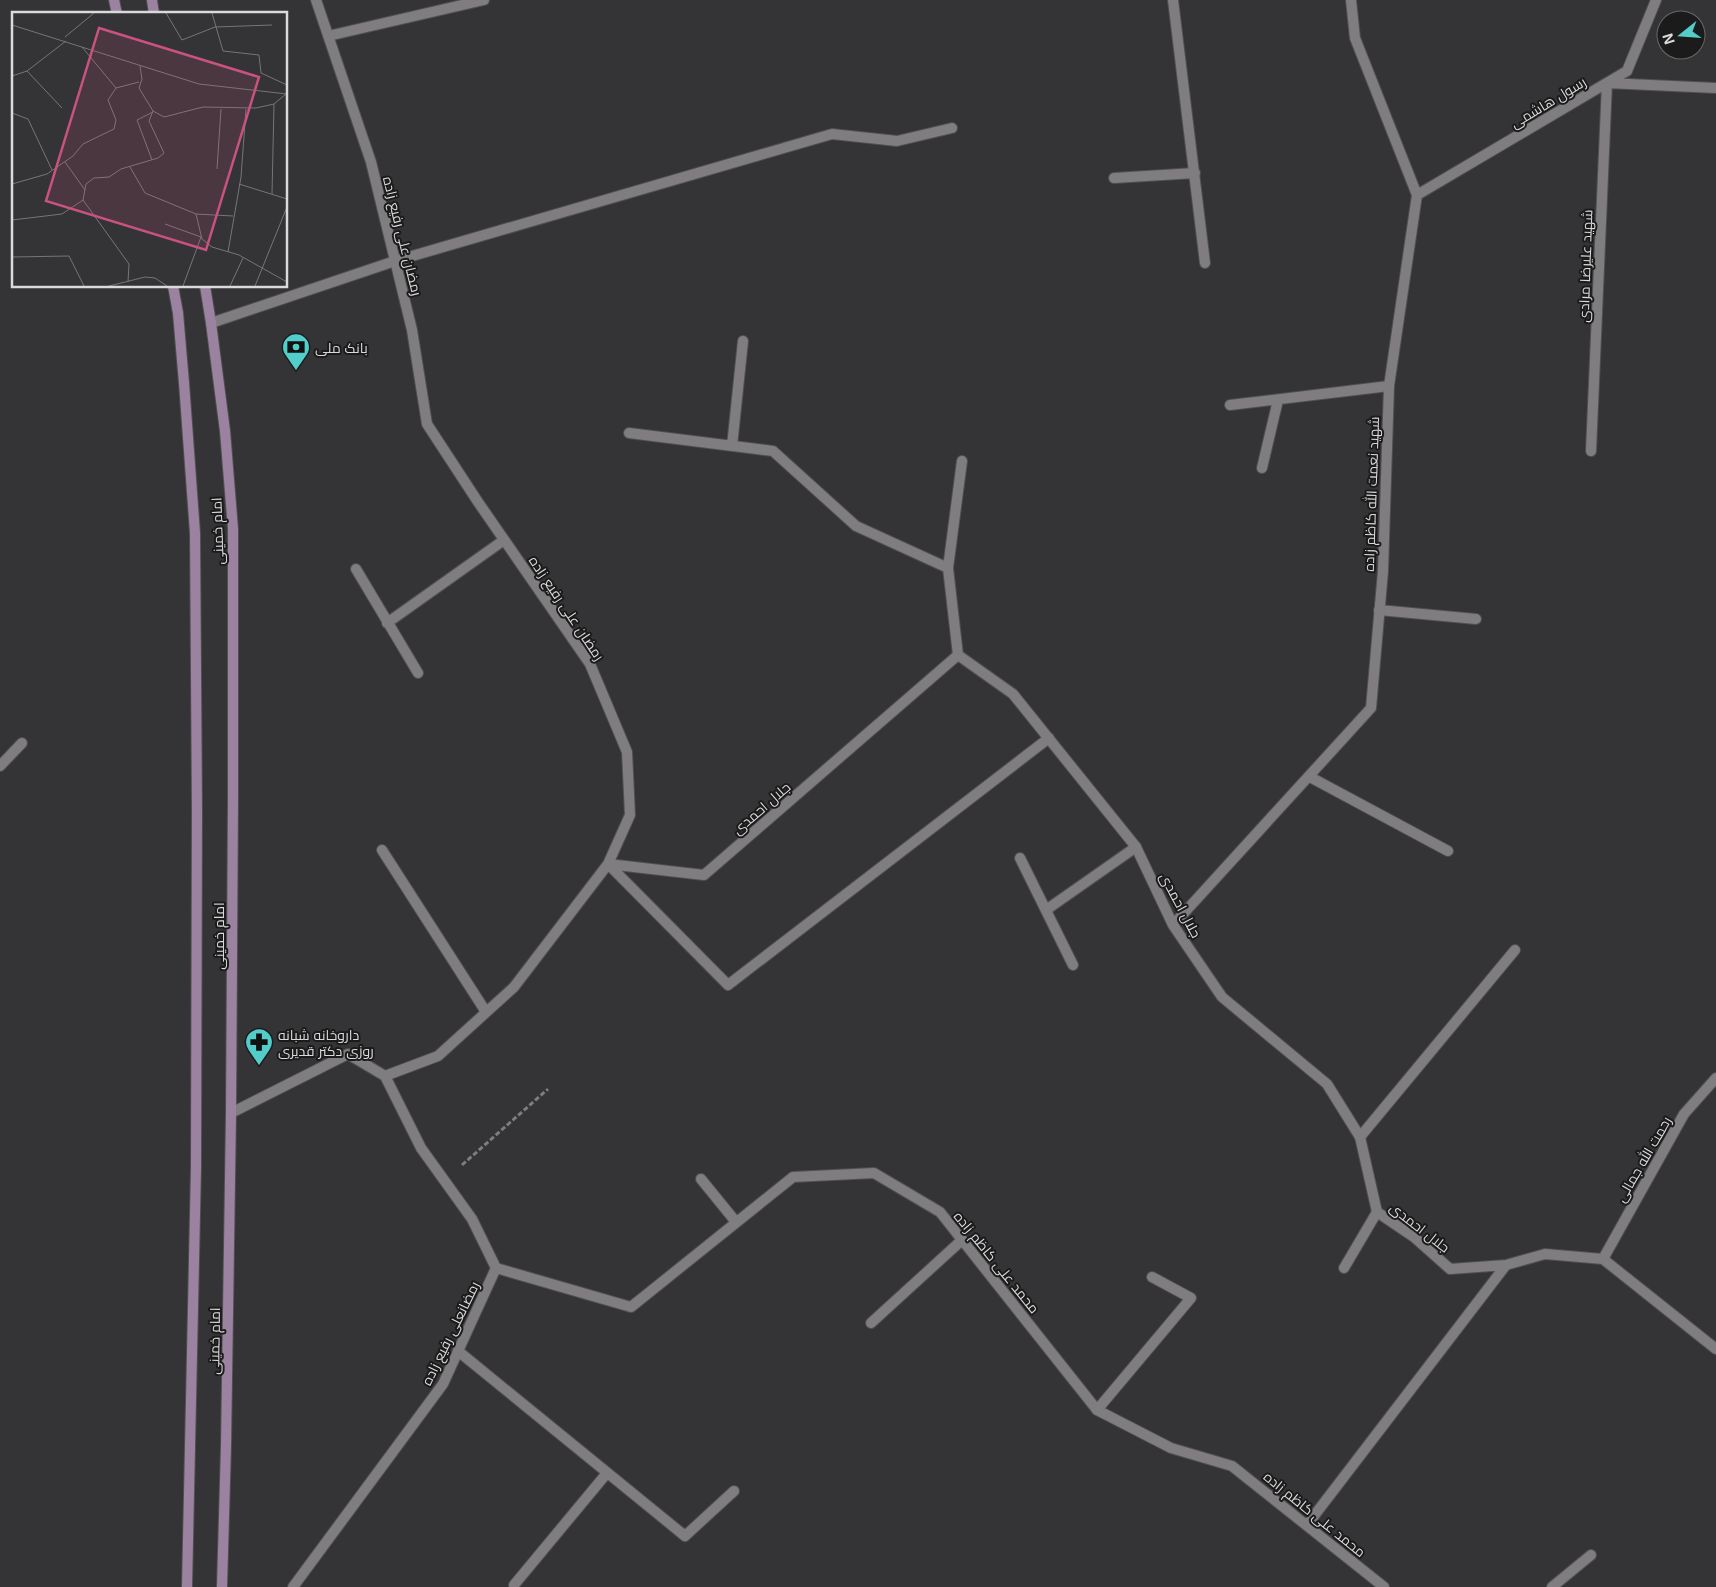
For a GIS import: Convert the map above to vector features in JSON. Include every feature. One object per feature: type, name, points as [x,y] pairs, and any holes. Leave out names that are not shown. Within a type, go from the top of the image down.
[{"type":"main road","name":"امام خمینی","points":[[173,288],[183,373],[195,533],[197,811],[196,1167],[187,1587]]},
{"type":"main road","name":"امام خمینی","points":[[205,288],[225,431],[233,529],[231,1113],[222,1587]]},
{"type":"street","name":"رمضان علی رفیع زاده","points":[[316,0],[371,162],[412,330],[427,424],[590,664],[627,752],[630,815],[608,864],[514,987],[438,1056],[385,1076]]},
{"type":"street","points":[[328,36],[484,0]]},
{"type":"street","points":[[1174,0],[1205,263]]},
{"type":"street","name":"شهید نعمت الله کاظم زاده","points":[[1173,924],[1371,708],[1383,572],[1389,386],[1417,195],[1355,38],[1351,0]]},
{"type":"street","name":"رسول هاشمی","points":[[1417,195],[1627,71],[1656,0]]},
{"type":"street","points":[[1607,83],[1716,88]]},
{"type":"street","name":"شهید علیرضا مرادی","points":[[1591,451],[1607,83]]},
{"type":"street","points":[[211,323],[395,261],[832,134],[897,141],[952,128]]},
{"type":"street","points":[[1114,178],[1194,173]]},
{"type":"street","points":[[732,446],[743,341]]},
{"type":"street","points":[[1230,405],[1389,386]]},
{"type":"street","points":[[1262,468],[1278,400]]},
{"type":"street","points":[[629,433],[773,452],[856,526],[948,568]]},
{"type":"street","points":[[958,655],[948,568],[962,461]]},
{"type":"street","points":[[387,623],[504,540]]},
{"type":"street","points":[[356,569],[418,674]]},
{"type":"street","points":[[1379,610],[1476,619]]},
{"type":"street","name":"جلال احمدی","points":[[608,864],[704,875],[958,655],[1013,694],[1136,846],[1173,924],[1222,996],[1327,1084],[1360,1137],[1376,1212],[1414,1237],[1450,1269],[1506,1266],[1545,1254],[1603,1259]]},
{"type":"street","points":[[608,864],[728,985],[1048,738]]},
{"type":"street","points":[[0,766],[22,743]]},
{"type":"street","points":[[1310,776],[1448,851]]},
{"type":"street","points":[[1046,910],[1136,846]]},
{"type":"street","points":[[382,850],[486,1012]]},
{"type":"street","points":[[1020,858],[1073,965]]},
{"type":"street","points":[[1360,1137],[1515,950]]},
{"type":"street","points":[[231,1113],[348,1054],[385,1076],[421,1148],[472,1219],[496,1268]]},
{"type":"street","name":"رحمت الله جمالی","points":[[1603,1259],[1684,1114],[1716,1078]]},
{"type":"street","name":"محمد علی کاظم زاده","points":[[496,1268],[631,1307],[793,1177],[874,1173],[940,1212],[1097,1410],[1171,1448],[1232,1466],[1384,1587]]},
{"type":"street","points":[[701,1178],[736,1222]]},
{"type":"street","points":[[1344,1268],[1376,1212]]},
{"type":"street","points":[[871,1323],[962,1240]]},
{"type":"street","points":[[1603,1259],[1716,1349]]},
{"type":"street","points":[[1306,1525],[1506,1266]]},
{"type":"street","name":"رمضانعلی رفیع زاده","points":[[293,1587],[443,1384],[496,1268]]},
{"type":"street","points":[[1097,1410],[1191,1298],[1152,1277]]},
{"type":"street","points":[[458,1351],[685,1536],[734,1491]]},
{"type":"street","points":[[514,1585],[608,1473]]},
{"type":"street","points":[[1552,1587],[1591,1555]]},
{"type":"path","points":[[444,1181],[548,1089]]},
{"type":"place","name":"بانک ملی","points":[[296,371]]},
{"type":"place","name":"داروخانه شبانه روزی دکتر قدیری","points":[[259,1066]]}]
